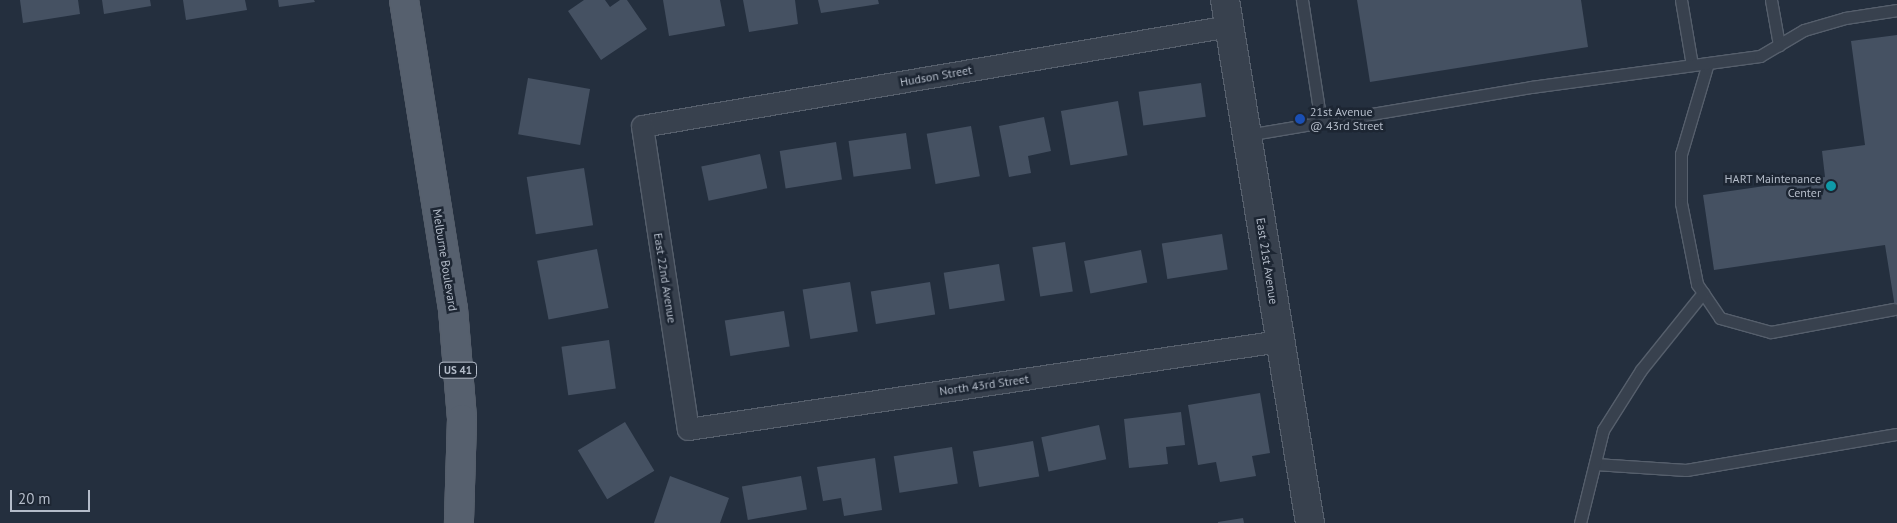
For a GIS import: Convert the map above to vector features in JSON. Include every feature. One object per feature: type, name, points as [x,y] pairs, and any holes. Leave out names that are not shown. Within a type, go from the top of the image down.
[{"type":"main road","name":"Melburne Boulevard","points":[[404,0],[453,309],[462,419],[459,523]]},
{"type":"street","name":"Hudson Street","points":[[642,126],[1227,13]]},
{"type":"street","name":"East 21st Avenue","points":[[1227,13],[1310,523]]},
{"type":"street","name":"East 22nd Avenue","points":[[642,126],[688,429]]},
{"type":"street","name":"North 43rd Street","points":[[688,429],[1280,341]]},
{"type":"lane","points":[[1302,0],[1321,123]]},
{"type":"lane","points":[[1681,0],[1692,65]]},
{"type":"lane","points":[[1771,0],[1779,45]]},
{"type":"lane","points":[[1247,135],[1531,87],[1760,56],[1804,30],[1846,18],[1897,10]]},
{"type":"lane","points":[[1708,63],[1681,154],[1681,203],[1697,284],[1720,318],[1771,332],[1894,309]]},
{"type":"lane","points":[[1580,523],[1603,430],[1641,370],[1703,294]]},
{"type":"lane","points":[[1595,464],[1686,470],[1897,434]]},
{"type":"building","points":[[20,0],[78,0],[80,14],[23,23]]},
{"type":"building","points":[[102,0],[150,0],[151,6],[104,14]]},
{"type":"building","points":[[183,0],[245,0],[247,10],[186,20]]},
{"type":"building","points":[[278,0],[314,0],[315,2],[279,7]]},
{"type":"building","points":[[584,0],[605,0],[610,7],[620,0],[627,0],[647,29],[601,60],[568,11]]},
{"type":"building","points":[[663,0],[720,0],[725,26],[669,36]]},
{"type":"building","points":[[743,0],[795,0],[798,24],[749,32]]},
{"type":"building","points":[[818,0],[878,0],[879,4],[821,13]]},
{"type":"building","points":[[1357,0],[1581,0],[1588,47],[1370,82]]},
{"type":"building","name":"HART Maintenance Center","points":[[1897,35],[1897,320],[1885,245],[1714,270],[1703,195],[1825,177],[1822,151],[1865,145],[1851,41]]},
{"type":"building","points":[[528,78],[590,89],[580,145],[518,134]]},
{"type":"building","points":[[1201,83],[1206,117],[1143,125],[1139,92]]},
{"type":"building","points":[[1118,101],[1128,155],[1070,165],[1061,111]]},
{"type":"building","points":[[1044,117],[1051,151],[1028,156],[1031,173],[1009,177],[999,126]]},
{"type":"building","points":[[971,126],[980,176],[936,184],[927,134]]},
{"type":"building","points":[[906,133],[911,169],[854,177],[849,141]]},
{"type":"building","points":[[836,142],[842,180],[786,188],[780,151]]},
{"type":"building","points":[[760,154],[767,188],[709,201],[701,166]]},
{"type":"building","points":[[584,168],[593,225],[536,234],[527,177]]},
{"type":"building","points":[[1222,234],[1228,270],[1167,279],[1162,244]]},
{"type":"building","points":[[1065,242],[1073,291],[1040,297],[1032,247]]},
{"type":"building","points":[[597,249],[608,308],[549,320],[537,261]]},
{"type":"building","points":[[1141,250],[1147,282],[1090,293],[1084,261]]},
{"type":"building","points":[[999,264],[1005,301],[949,309],[944,273]]},
{"type":"building","points":[[850,282],[858,331],[810,339],[803,290]]},
{"type":"building","points":[[930,282],[935,315],[876,324],[871,291]]},
{"type":"building","points":[[784,311],[790,347],[730,356],[725,320]]},
{"type":"building","points":[[609,340],[616,389],[568,395],[561,347]]},
{"type":"building","points":[[1260,393],[1270,453],[1252,456],[1256,476],[1220,482],[1216,462],[1198,465],[1188,405]]},
{"type":"building","points":[[1181,412],[1185,445],[1166,447],[1168,464],[1129,468],[1124,419]]},
{"type":"building","points":[[625,422],[654,471],[607,499],[578,450]]},
{"type":"building","points":[[1099,425],[1106,459],[1049,472],[1041,437]]},
{"type":"building","points":[[1033,441],[1039,476],[979,487],[973,452]]},
{"type":"building","points":[[952,447],[958,484],[900,493],[894,456]]},
{"type":"building","points":[[875,458],[882,510],[844,516],[841,498],[823,501],[817,467]]},
{"type":"building","points":[[670,476],[729,498],[720,523],[654,523]]},
{"type":"building","points":[[801,476],[807,509],[748,520],[742,486]]},
{"type":"building","points":[[1243,518],[1244,523],[1218,523],[1218,522]]},
{"type":"place","name":"21st Avenue @ 43rd Street","points":[[1300,119]]},
{"type":"place","name":"HART Maintenance Center","points":[[1831,186]]}]
